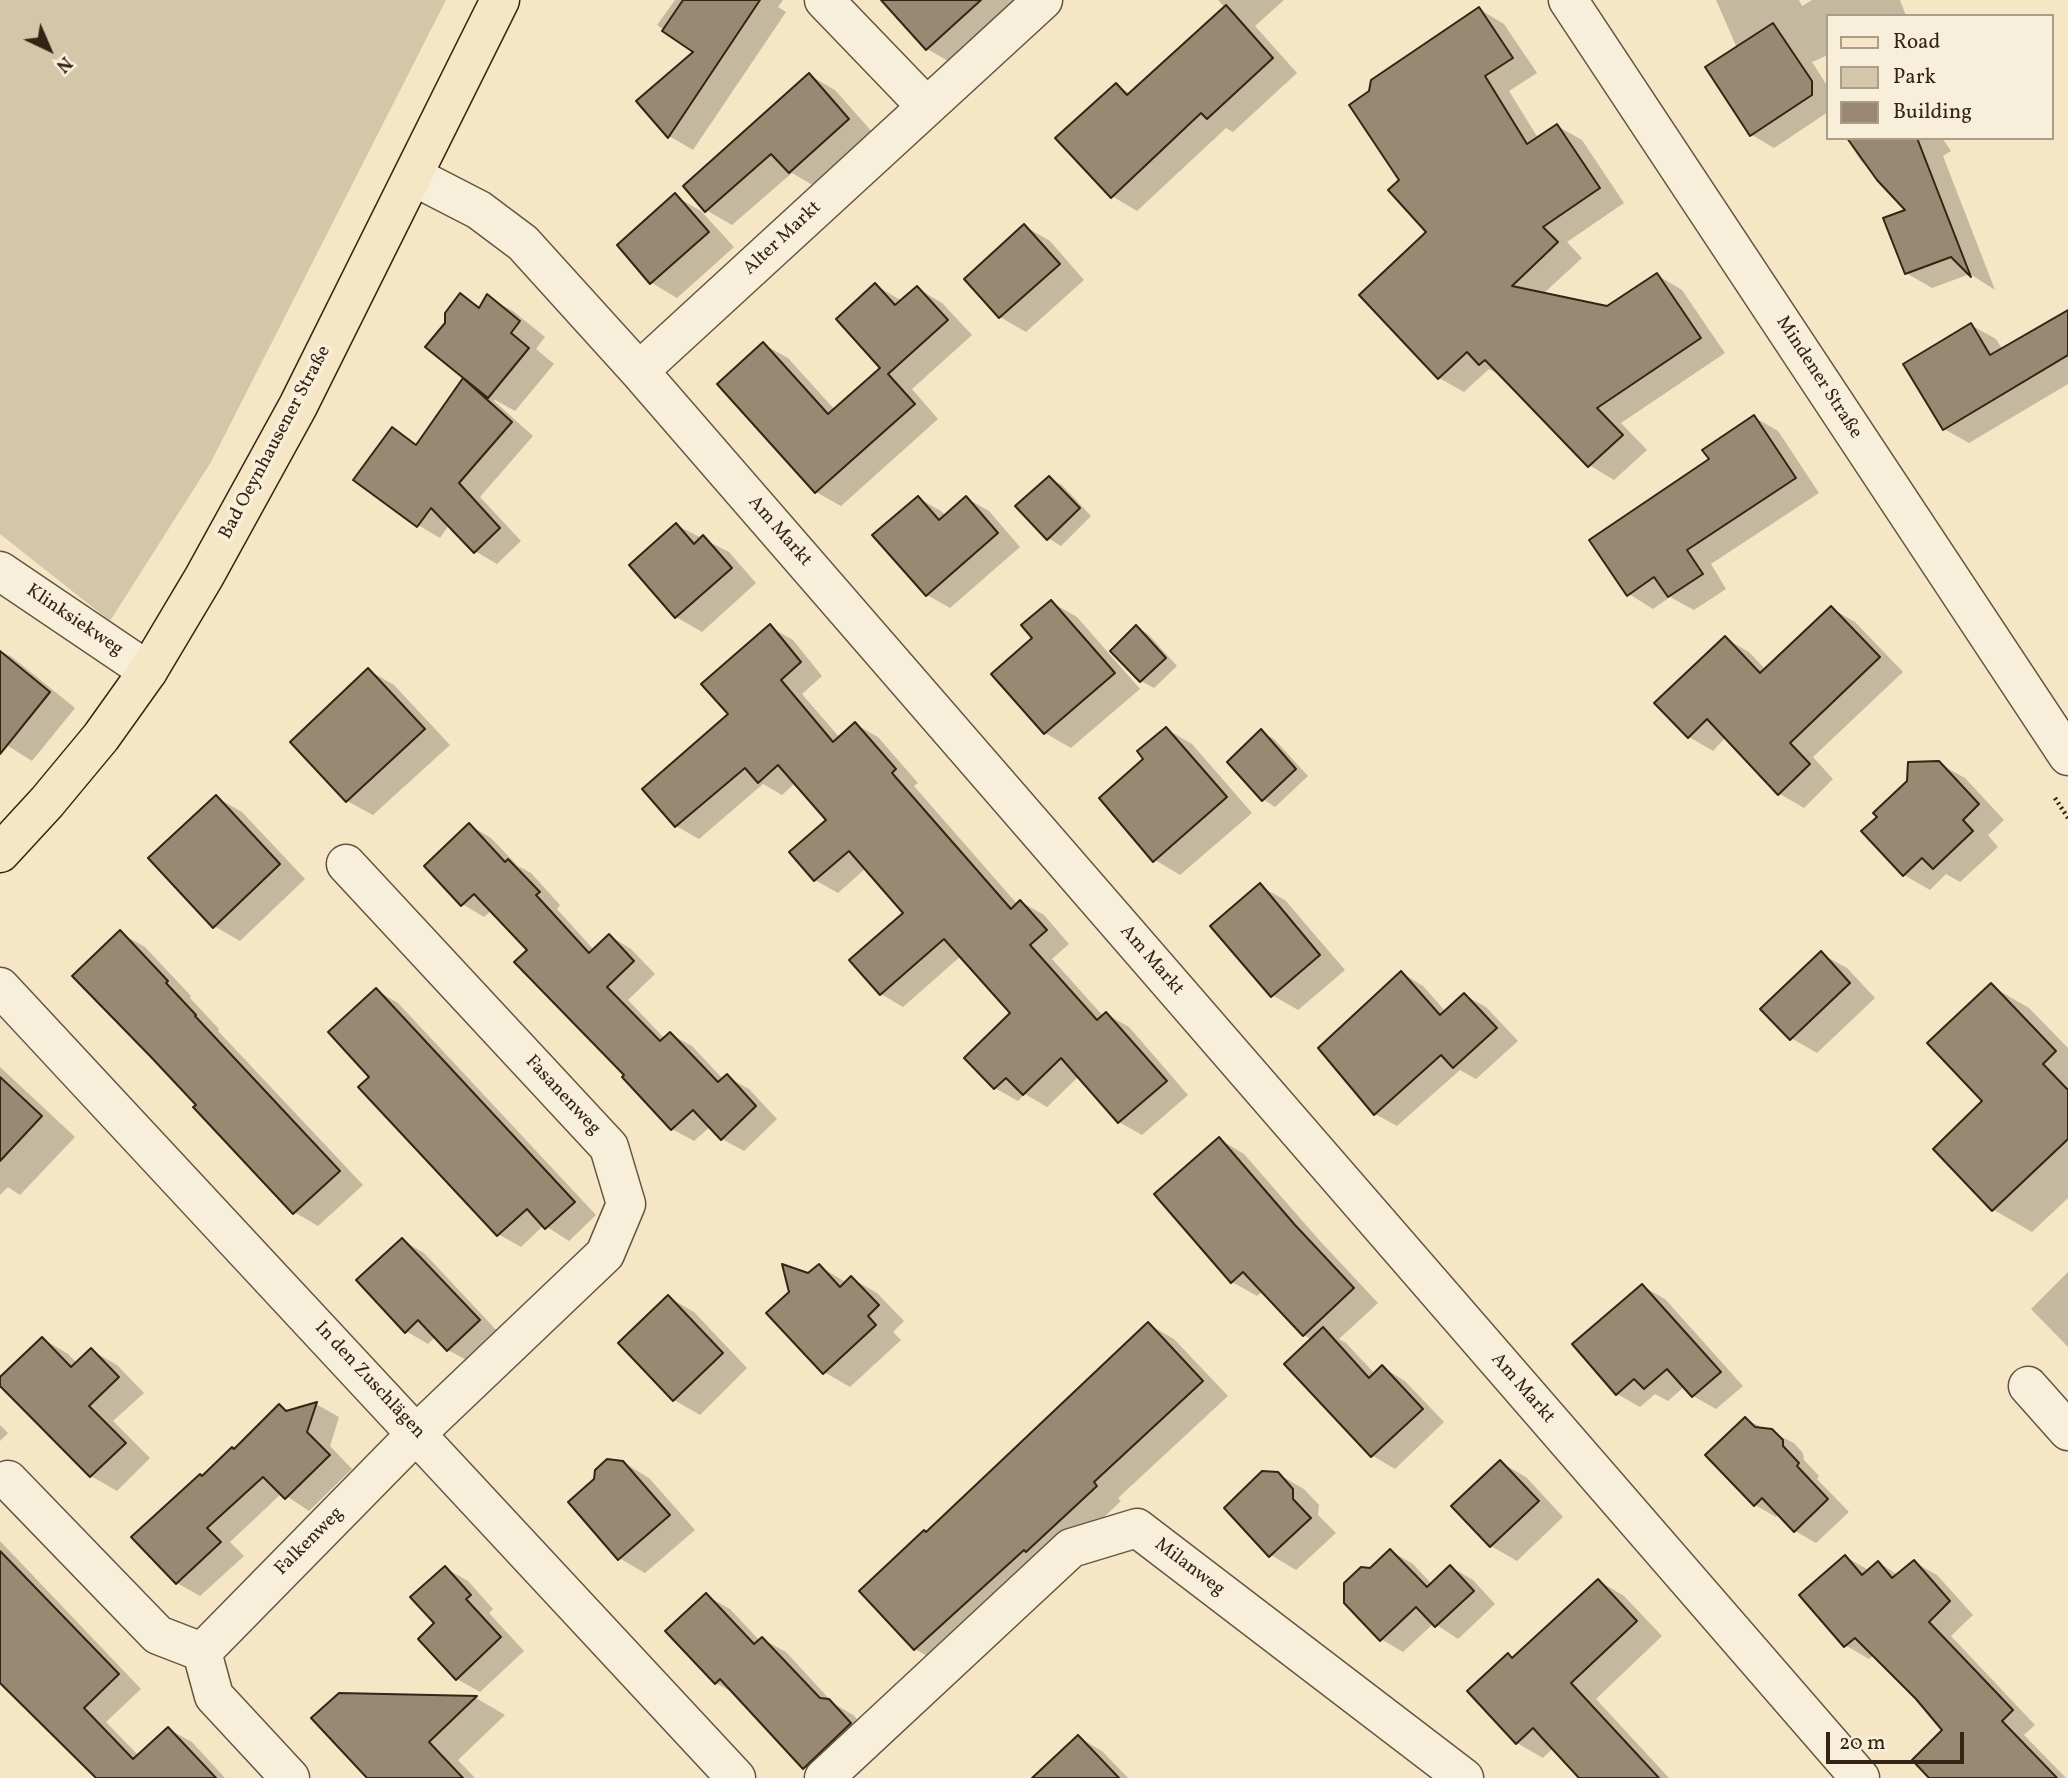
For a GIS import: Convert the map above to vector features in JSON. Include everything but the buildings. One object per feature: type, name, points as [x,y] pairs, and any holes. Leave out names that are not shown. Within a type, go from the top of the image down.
[{"type":"main road","name":"Bad Oeynhausener Straße","points":[[0,853],[101,737],[148,671],[204,577],[298,406],[500,0]]},
{"type":"street","points":[[824,0],[926,106]]},
{"type":"street","name":"Alter Markt","points":[[639,371],[1043,0]]},
{"type":"street","name":"Mindener Straße","points":[[1568,0],[2065,747]]},
{"type":"street","name":"Am Markt","points":[[413,176],[479,210],[523,243],[639,371],[1860,1778]]},
{"type":"street","name":"Klinksiekweg","points":[[0,570],[148,671]]},
{"type":"street","name":"Fasanenweg","points":[[346,864],[609,1147],[625,1204],[605,1254],[417,1433]]},
{"type":"street","name":"In den Zuschlägen","points":[[0,987],[736,1778]]},
{"type":"street","points":[[2028,1386],[2068,1431]]},
{"type":"street","name":"Falkenweg","points":[[202,1652],[417,1433]]},
{"type":"street","points":[[8,1480],[158,1635],[202,1652],[214,1696],[290,1778]]},
{"type":"street","name":"Milanweg","points":[[824,1778],[1071,1548],[1137,1528],[1464,1778]]},
{"type":"green space","points":[[0,0],[446,0],[211,462],[110,621],[0,534]]}]
